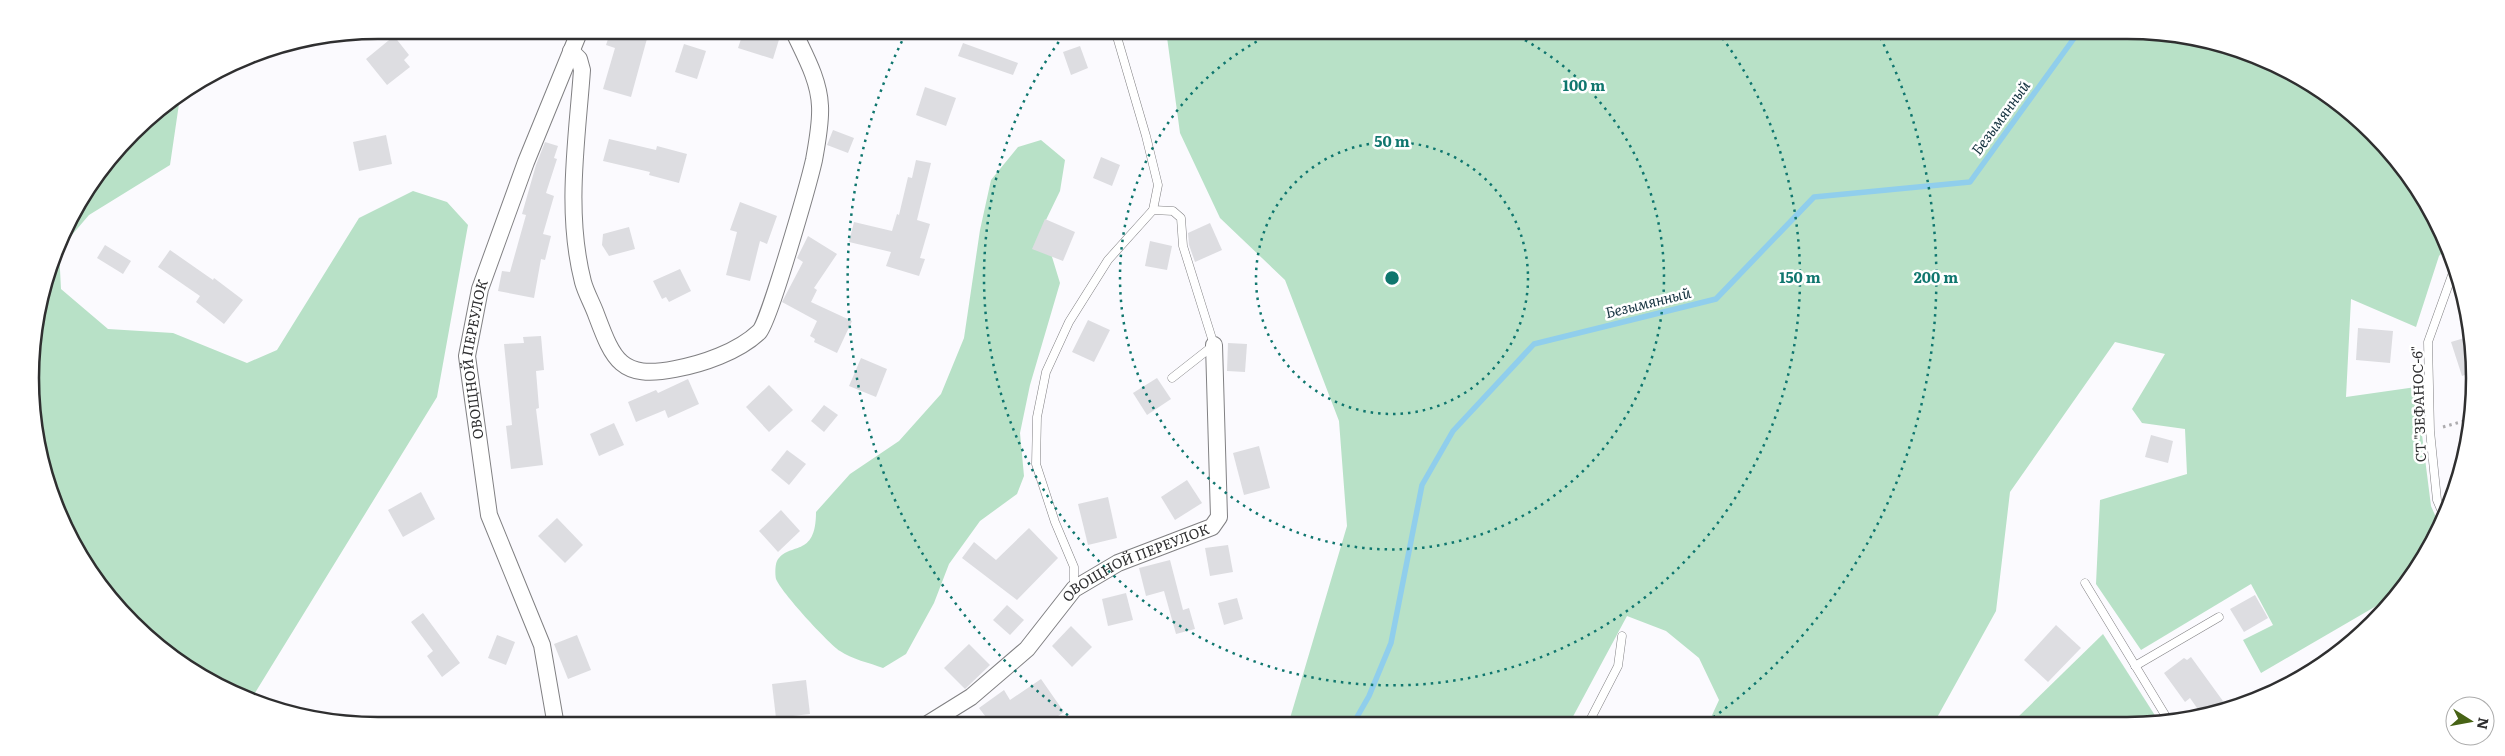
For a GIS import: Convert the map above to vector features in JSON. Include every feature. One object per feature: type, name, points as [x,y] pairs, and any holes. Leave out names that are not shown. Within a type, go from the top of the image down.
[{"type":"street","name":"ОВОЩНОЙ ПЕРЕУЛОК","points":[[554,717],[542,645],[489,516],[468,356],[480,289],[526,162],[576,39]]},
{"type":"street","points":[[571,51],[579,59],[582,70],[573,181],[577,251],[584,284],[610,351],[624,365],[651,374],[706,361],[740,345],[760,331],[780,275],[814,159],[819,120],[820,105],[815,78],[797,39]]},
{"type":"street","name":"ОВОЩНОЙ ПЕРЕУЛОК","points":[[939,717],[971,697],[1027,649],[1074,589],[1118,563],[1212,526],[1216,522],[1218,517],[1214,345]]},
{"type":"lane","points":[[1074,589],[1074,567],[1055,522],[1036,464],[1037,417],[1046,372],[1069,322],[1108,260],[1153,210],[1158,185],[1118,39]]},
{"type":"lane","points":[[1153,210],[1173,211],[1180,218],[1183,246],[1214,345],[1172,378]]},
{"type":"lane","name":"СТ \"ЗЕФАНОС-6\"","points":[[2440,507],[2437,500],[2430,431],[2428,342],[2451,278]]},
{"type":"lane","points":[[2085,583],[2165,715]]},
{"type":"lane","points":[[2135,666],[2219,617]]},
{"type":"lane","points":[[1592,717],[1618,666],[1622,636]]},
{"type":"path","points":[[2430,431],[2463,421]]},
{"type":"green space","points":[[1167,39],[2149,39],[2215,50],[2257,65],[2297,84],[2351,123],[2396,171],[2421,208],[2431,228],[2442,253],[2439,256],[2416,327],[2351,299],[2346,397],[2416,387],[2431,506],[2436,517],[2421,548],[2396,585],[2379,605],[2261,673],[2243,640],[2273,625],[2251,584],[2141,650],[2096,584],[2100,500],[2187,474],[2185,429],[2142,423],[2132,409],[2165,354],[2115,342],[2010,492],[1996,611],[1937,717],[1711,717],[1719,700],[1699,658],[1666,631],[1627,616],[1573,717],[1290,717],[1347,526],[1339,421],[1285,280],[1220,218],[1180,133]]},
{"type":"green space","points":[[179,103],[170,165],[89,215],[70,237],[84,208],[109,171],[138,138]]},
{"type":"green space","points":[[1041,140],[1065,160],[1060,191],[1045,222],[1049,247],[1060,283],[1030,385],[1020,433],[1024,476],[1017,494],[980,521],[949,564],[934,603],[906,654],[883,668],[855,659],[844,654],[834,646],[795,605],[776,579],[776,563],[782,555],[801,547],[812,537],[816,512],[850,474],[899,441],[941,394],[964,338],[980,230],[991,180],[1018,147]]},
{"type":"green space","points":[[413,191],[447,202],[468,225],[437,397],[255,694],[208,672],[154,633],[109,585],[84,548],[65,508],[50,466],[39,400],[39,356],[50,290],[60,262],[61,289],[108,329],[173,333],[247,363],[277,350],[359,218]]},
{"type":"green space","points":[[2103,634],[2155,716],[2149,717],[2018,717]]},
{"type":"building","points":[[390,39],[396,39],[409,55],[404,60],[410,67],[387,85],[366,59]]},
{"type":"building","points":[[608,39],[647,39],[631,97],[603,89],[615,48],[606,45]]},
{"type":"building","points":[[741,39],[779,39],[773,59],[738,48]]},
{"type":"building","points":[[963,43],[1018,63],[1013,75],[958,56]]},
{"type":"building","points":[[684,44],[706,51],[697,79],[675,72]]},
{"type":"building","points":[[1080,46],[1088,68],[1071,75],[1063,52]]},
{"type":"building","points":[[925,87],[956,98],[946,126],[916,115]]},
{"type":"building","points":[[833,130],[854,138],[848,153],[827,145]]},
{"type":"building","points":[[386,135],[392,164],[359,171],[353,142]]},
{"type":"building","points":[[609,139],[656,150],[657,146],[687,154],[679,183],[649,175],[650,172],[603,161]]},
{"type":"building","points":[[545,142],[558,146],[554,158],[557,159],[546,193],[554,196],[543,234],[551,236],[545,260],[541,259],[534,298],[498,291],[502,271],[510,272],[526,215],[522,214],[536,165]]},
{"type":"building","points":[[1101,157],[1120,165],[1112,186],[1093,178]]},
{"type":"building","points":[[916,160],[931,163],[917,220],[930,224],[920,258],[925,259],[919,276],[886,266],[891,252],[849,242],[854,222],[892,231],[897,214],[899,215],[908,177],[912,178]]},
{"type":"building","points":[[740,202],[777,216],[767,244],[760,241],[750,281],[726,275],[737,232],[730,230]]},
{"type":"building","points":[[1045,219],[1075,232],[1063,261],[1032,249]]},
{"type":"building","points":[[1210,223],[1222,250],[1195,262],[1189,245],[1188,233]]},
{"type":"building","points":[[629,227],[635,249],[609,256],[602,245],[603,234]]},
{"type":"building","points":[[808,236],[837,254],[814,288],[817,290],[811,302],[852,321],[837,353],[814,342],[815,339],[810,336],[817,321],[782,302],[803,262],[797,258]]},
{"type":"building","points":[[1150,241],[1172,246],[1167,270],[1145,266]]},
{"type":"building","points":[[105,245],[131,261],[123,274],[97,258]]},
{"type":"building","points":[[170,250],[213,280],[214,278],[243,300],[224,324],[196,302],[200,296],[158,267]]},
{"type":"building","points":[[680,269],[691,291],[669,302],[666,297],[662,299],[653,281]]},
{"type":"building","points":[[1088,320],[1110,330],[1094,362],[1072,352]]},
{"type":"building","points":[[2358,328],[2393,331],[2390,363],[2356,360]]},
{"type":"building","points":[[541,336],[544,370],[536,371],[539,408],[536,409],[543,465],[511,469],[506,426],[512,425],[504,344],[524,343],[523,337]]},
{"type":"building","points":[[2464,338],[2466,375],[2462,376],[2451,342]]},
{"type":"building","points":[[1228,343],[1247,344],[1245,372],[1227,371]]},
{"type":"building","points":[[861,358],[887,369],[876,397],[849,386]]},
{"type":"building","points":[[1157,378],[1171,399],[1147,415],[1133,393]]},
{"type":"building","points":[[688,379],[699,404],[668,418],[665,410],[636,422],[628,402],[656,390],[658,393]]},
{"type":"building","points":[[769,385],[793,410],[769,432],[746,407]]},
{"type":"building","points":[[824,405],[838,415],[824,432],[811,421]]},
{"type":"building","points":[[614,423],[624,445],[599,456],[590,434]]},
{"type":"building","points":[[2151,435],[2173,441],[2168,463],[2145,457]]},
{"type":"building","points":[[1259,446],[1270,488],[1244,495],[1233,453]]},
{"type":"building","points":[[787,450],[806,464],[789,485],[771,470]]},
{"type":"building","points":[[1187,480],[1202,503],[1175,520],[1161,497]]},
{"type":"building","points":[[421,492],[435,519],[403,537],[388,510]]},
{"type":"building","points":[[1108,497],[1117,538],[1088,545],[1078,504]]},
{"type":"building","points":[[781,510],[800,531],[778,552],[759,531]]},
{"type":"building","points":[[557,518],[583,545],[565,563],[538,536]]},
{"type":"building","points":[[1029,528],[1058,558],[1017,600],[962,558],[974,542],[996,560]]},
{"type":"building","points":[[1228,545],[1233,572],[1210,576],[1205,548]]},
{"type":"building","points":[[1170,560],[1183,610],[1189,608],[1195,629],[1176,634],[1164,591],[1146,596],[1139,568]]},
{"type":"building","points":[[1126,593],[1133,620],[1108,626],[1102,599]]},
{"type":"building","points":[[2255,595],[2268,618],[2244,632],[2230,609]]},
{"type":"building","points":[[1237,598],[1243,619],[1224,625],[1218,603]]},
{"type":"building","points":[[1007,605],[1024,620],[1010,635],[993,620]]},
{"type":"building","points":[[423,613],[460,663],[442,677],[427,656],[433,651],[411,622]]},
{"type":"building","points":[[2056,625],[2081,648],[2048,682],[2024,660]]},
{"type":"building","points":[[1071,626],[1092,647],[1072,667],[1052,646]]},
{"type":"building","points":[[497,635],[515,642],[506,665],[488,658]]},
{"type":"building","points":[[577,635],[591,670],[568,679],[554,644]]},
{"type":"building","points":[[969,644],[990,665],[965,689],[944,668]]},
{"type":"building","points":[[2191,657],[2224,703],[2198,710],[2190,698],[2185,702],[2164,673],[2184,658],[2187,660]]},
{"type":"building","points":[[1041,679],[1064,712],[1057,717],[986,717],[979,708],[1004,690],[1010,700]]},
{"type":"building","points":[[806,680],[810,714],[776,717],[772,684]]},
{"type":"waterway","name":"Безымянный","points":[[1357,717],[1369,696],[1391,643],[1422,485],[1453,431],[1534,344],[1716,299],[1814,197],[1970,182],[2073,39]]}]
